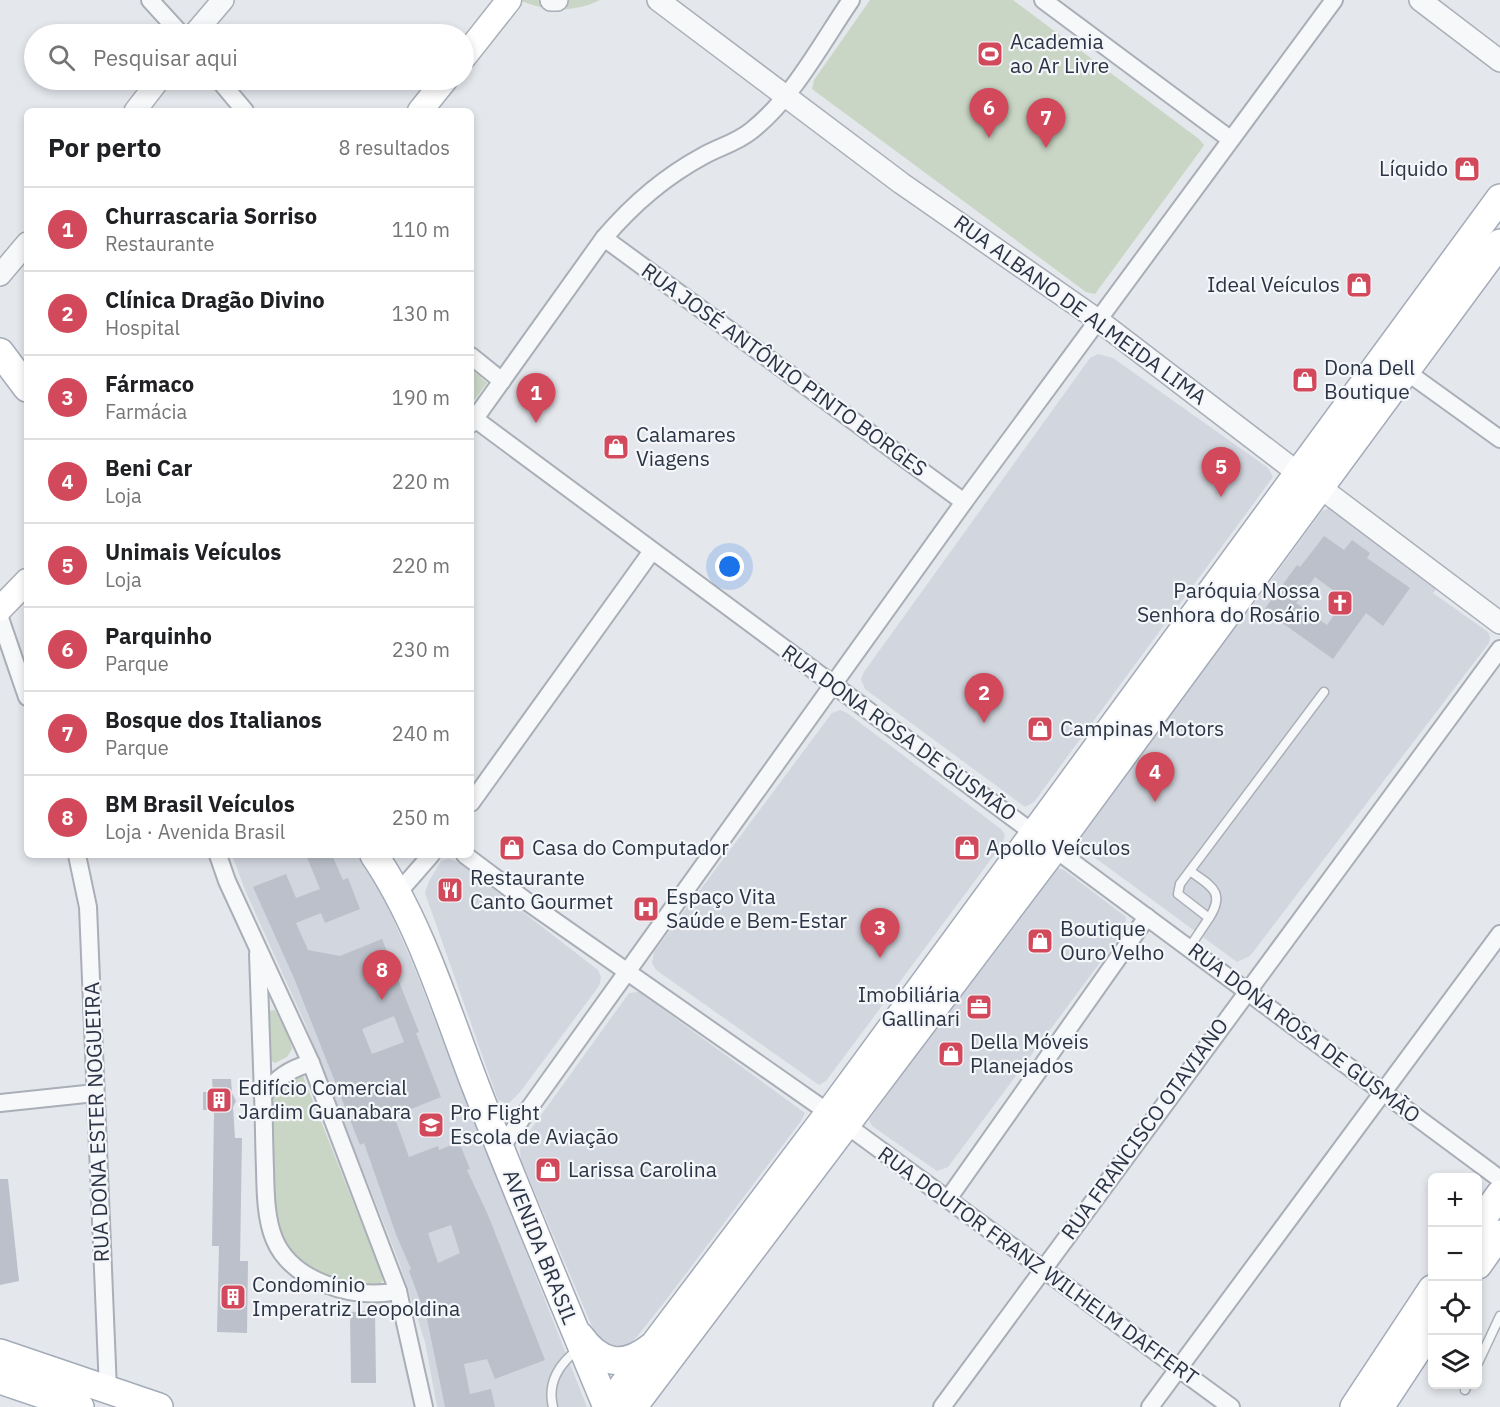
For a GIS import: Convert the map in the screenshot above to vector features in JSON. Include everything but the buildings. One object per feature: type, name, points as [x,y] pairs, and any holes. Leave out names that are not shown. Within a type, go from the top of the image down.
[{"type":"main road","points":[[474,44],[509,0]]},
{"type":"main road","points":[[422,108],[437,90]]},
{"type":"main road","points":[[1044,841],[1298,472],[1500,198]]},
{"type":"main road","points":[[633,1407],[837,1118],[1044,841],[1321,488],[1500,243]]},
{"type":"main road","points":[[0,352],[24,384]]},
{"type":"main road","points":[[0,609],[24,584]]},
{"type":"main road","name":"AVENIDA BRASIL","points":[[376,858],[397,894],[607,1407]]},
{"type":"main road","points":[[607,1407],[837,1118]]},
{"type":"main road","points":[[1482,1219],[1500,1194]]},
{"type":"main road","points":[[1482,1259],[1500,1234]]},
{"type":"main road","points":[[1354,1407],[1428,1295]]},
{"type":"main road","points":[[1380,1407],[1428,1334]]},
{"type":"main road","points":[[577,1336],[599,1356],[620,1362],[636,1359],[656,1343]]},
{"type":"main road","points":[[0,1353],[159,1407]]},
{"type":"main road","points":[[0,1380],[55,1403],[80,1407]]},
{"type":"street","points":[[150,0],[171,24]]},
{"type":"street","points":[[203,24],[223,0]]},
{"type":"street","points":[[551,0],[557,0]]},
{"type":"street","name":"RUA ALBANO DE ALMEIDA LIMA","points":[[660,0],[901,183],[1098,320],[1500,622]]},
{"type":"street","points":[[474,417],[604,238],[645,195],[703,156],[734,143],[770,114],[851,0]]},
{"type":"street","points":[[1043,0],[1230,139]]},
{"type":"street","points":[[500,1149],[627,970],[835,686],[964,502],[1334,0]]},
{"type":"street","points":[[1420,0],[1500,61]]},
{"type":"street","points":[[137,108],[151,90]]},
{"type":"street","points":[[228,90],[243,108]]},
{"type":"street","name":"RUA JOSÉ ANTÔNIO PINTO BORGES","points":[[604,238],[964,502]]},
{"type":"street","points":[[0,275],[24,247]]},
{"type":"street","points":[[474,358],[502,381]]},
{"type":"street","points":[[1407,372],[1500,439]]},
{"type":"street","name":"RUA DONA ROSA DE GUSMÃO","points":[[474,421],[1500,1179]]},
{"type":"street","points":[[474,799],[652,551]]},
{"type":"street","points":[[0,618],[24,689]]},
{"type":"street","name":"RUA FRANCISCO OTAVIANO","points":[[942,1407],[1500,649]]},
{"type":"street","name":"RUA DONA ESTER NOGUEIRA","points":[[78,858],[88,907],[108,1390]]},
{"type":"street","points":[[219,858],[227,881],[311,1064],[398,1291],[424,1407]]},
{"type":"street","points":[[397,894],[428,858]]},
{"type":"street","name":"RUA DOUTOR FRANZ WILHELM DAFFERT","points":[[469,858],[837,1118],[1231,1407]]},
{"type":"street","points":[[948,1199],[1147,917]]},
{"type":"street","points":[[1150,1407],[1500,934]]},
{"type":"street","points":[[257,944],[266,1216],[275,1243],[292,1266],[334,1288],[363,1293],[398,1291]]},
{"type":"street","points":[[263,1095],[277,1078],[295,1067],[311,1064]]},
{"type":"street","points":[[0,1103],[95,1093]]},
{"type":"lane","points":[[1209,918],[1178,894],[1180,884],[1324,692]]},
{"type":"lane","points":[[1189,948],[1218,905],[1217,895],[1208,884],[1190,871]]},
{"type":"lane","points":[[1482,1355],[1500,1316]]},
{"type":"lane","points":[[554,1407],[550,1388],[555,1375],[572,1354],[577,1336]]},
{"type":"shaded area","points":[[1098,354],[1113,358],[1268,468],[1273,477],[1034,802],[1025,807],[865,689],[861,679],[1090,358]]},
{"type":"shaded area","points":[[1329,508],[1437,588],[1433,593],[1488,632],[1489,643],[1250,956],[1237,962],[1075,843],[1244,610],[1248,612],[1322,511]]},
{"type":"shaded area","points":[[840,710],[1001,829],[1005,835],[1003,843],[826,1081],[819,1085],[656,970],[652,963],[654,952],[832,713]]},
{"type":"shaded area","points":[[233,858],[362,858],[375,878],[412,962],[587,1407],[437,1407],[425,1342],[399,1262],[304,1021],[245,890]]},
{"type":"shaded area","points":[[449,859],[458,862],[598,970],[601,977],[599,986],[520,1092],[508,1104],[498,1100],[425,893],[441,861]]},
{"type":"shaded area","points":[[1054,867],[1064,870],[1126,917],[1125,929],[948,1167],[937,1171],[872,1126],[869,1120]]},
{"type":"shaded area","points":[[639,992],[805,1113],[666,1300],[628,1348],[619,1352],[597,1338],[521,1160],[520,1149],[526,1136],[629,993]]},
{"type":"green space","points":[[519,0],[600,0],[570,9],[550,9]]},
{"type":"green space","points":[[870,0],[1013,0],[1204,145],[1095,294],[1086,292],[812,89],[814,80]]},
{"type":"green space","points":[[474,372],[487,383],[474,400]]},
{"type":"green space","points":[[275,1010],[290,1039],[292,1049],[287,1057],[275,1063],[267,1058],[268,1011]]},
{"type":"green space","points":[[295,1072],[303,1076],[380,1270],[383,1280],[379,1286],[348,1283],[317,1271],[292,1251],[282,1238],[276,1224],[272,1190],[274,1093],[281,1083]]},
{"type":"place","name":"Academia ao Ar Livre","points":[[990,54]]},
{"type":"place","name":"Parquinho","points":[[989,138]]},
{"type":"place","name":"Bosque dos Italianos","points":[[1046,148]]},
{"type":"place","name":"Líquido","points":[[1467,169]]},
{"type":"place","name":"Ideal Veículos","points":[[1359,285]]},
{"type":"place","name":"Dona Dell Boutique","points":[[1305,380]]},
{"type":"place","name":"Churrascaria Sorriso","points":[[536,423]]},
{"type":"place","name":"Calamares Viagens","points":[[616,447]]},
{"type":"place","name":"Unimais Veículos","points":[[1221,497]]},
{"type":"place","name":"Paróquia Nossa Senhora do Rosário","points":[[1340,603]]},
{"type":"place","name":"Clínica Dragão Divino","points":[[984,723]]},
{"type":"place","name":"Campinas Motors","points":[[1040,729]]},
{"type":"place","name":"Beni Car","points":[[1155,802]]},
{"type":"place","name":"Casa do Computador","points":[[512,848]]},
{"type":"place","name":"Apollo Veículos","points":[[967,848]]},
{"type":"place","name":"Restaurante Canto Gourmet","points":[[450,890]]},
{"type":"place","name":"Espaço Vita Saúde e Bem-Estar","points":[[646,909]]},
{"type":"place","name":"Boutique Ouro Velho","points":[[1040,941]]},
{"type":"place","name":"Fármaco","points":[[880,958]]},
{"type":"place","name":"BM Brasil Veículos","points":[[382,1000]]},
{"type":"place","name":"Imobiliária Gallinari","points":[[979,1007]]},
{"type":"place","name":"Della Móveis Planejados","points":[[951,1054]]},
{"type":"place","name":"Edifício Comercial Jardim Guanabara","points":[[219,1100]]},
{"type":"place","name":"Pro Flight Escola de Aviação","points":[[431,1125]]},
{"type":"place","name":"Larissa Carolina","points":[[548,1170]]},
{"type":"place","name":"Condomínio Imperatriz Leopoldina","points":[[233,1297]]}]
